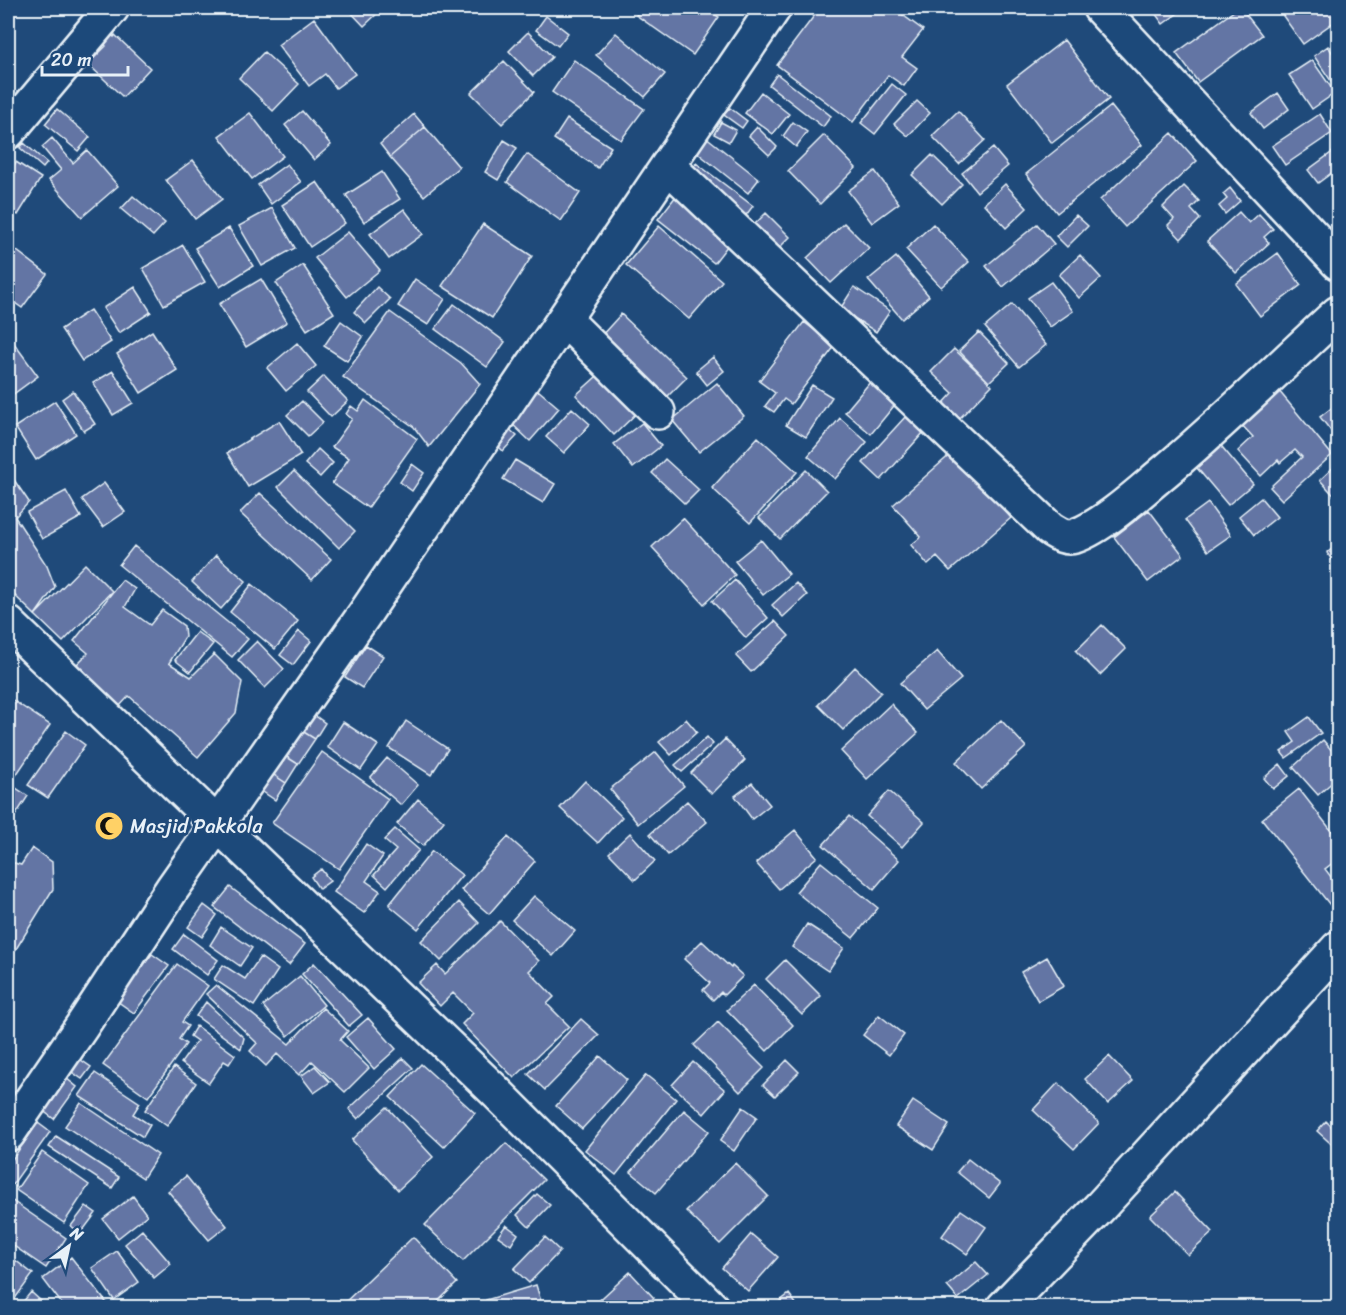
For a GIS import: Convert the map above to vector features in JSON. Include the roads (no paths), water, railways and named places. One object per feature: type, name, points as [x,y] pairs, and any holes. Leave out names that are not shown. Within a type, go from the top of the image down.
[{"type":"street","points":[[8,132],[112,8]]},
{"type":"street","points":[[8,1134],[146,927],[364,615],[774,8]]},
{"type":"street","points":[[1100,8],[1338,263]]},
{"type":"street","points":[[668,166],[1061,536],[1075,536],[1086,530],[1141,492],[1193,448],[1338,313]]},
{"type":"street","points":[[564,319],[658,412]]},
{"type":"street","points":[[8,623],[495,1091],[711,1308]]},
{"type":"street","points":[[1003,1308],[1101,1206],[1338,948]]},
{"type":"place","name":"Masjid Pakkola","points":[[109,826]]}]
